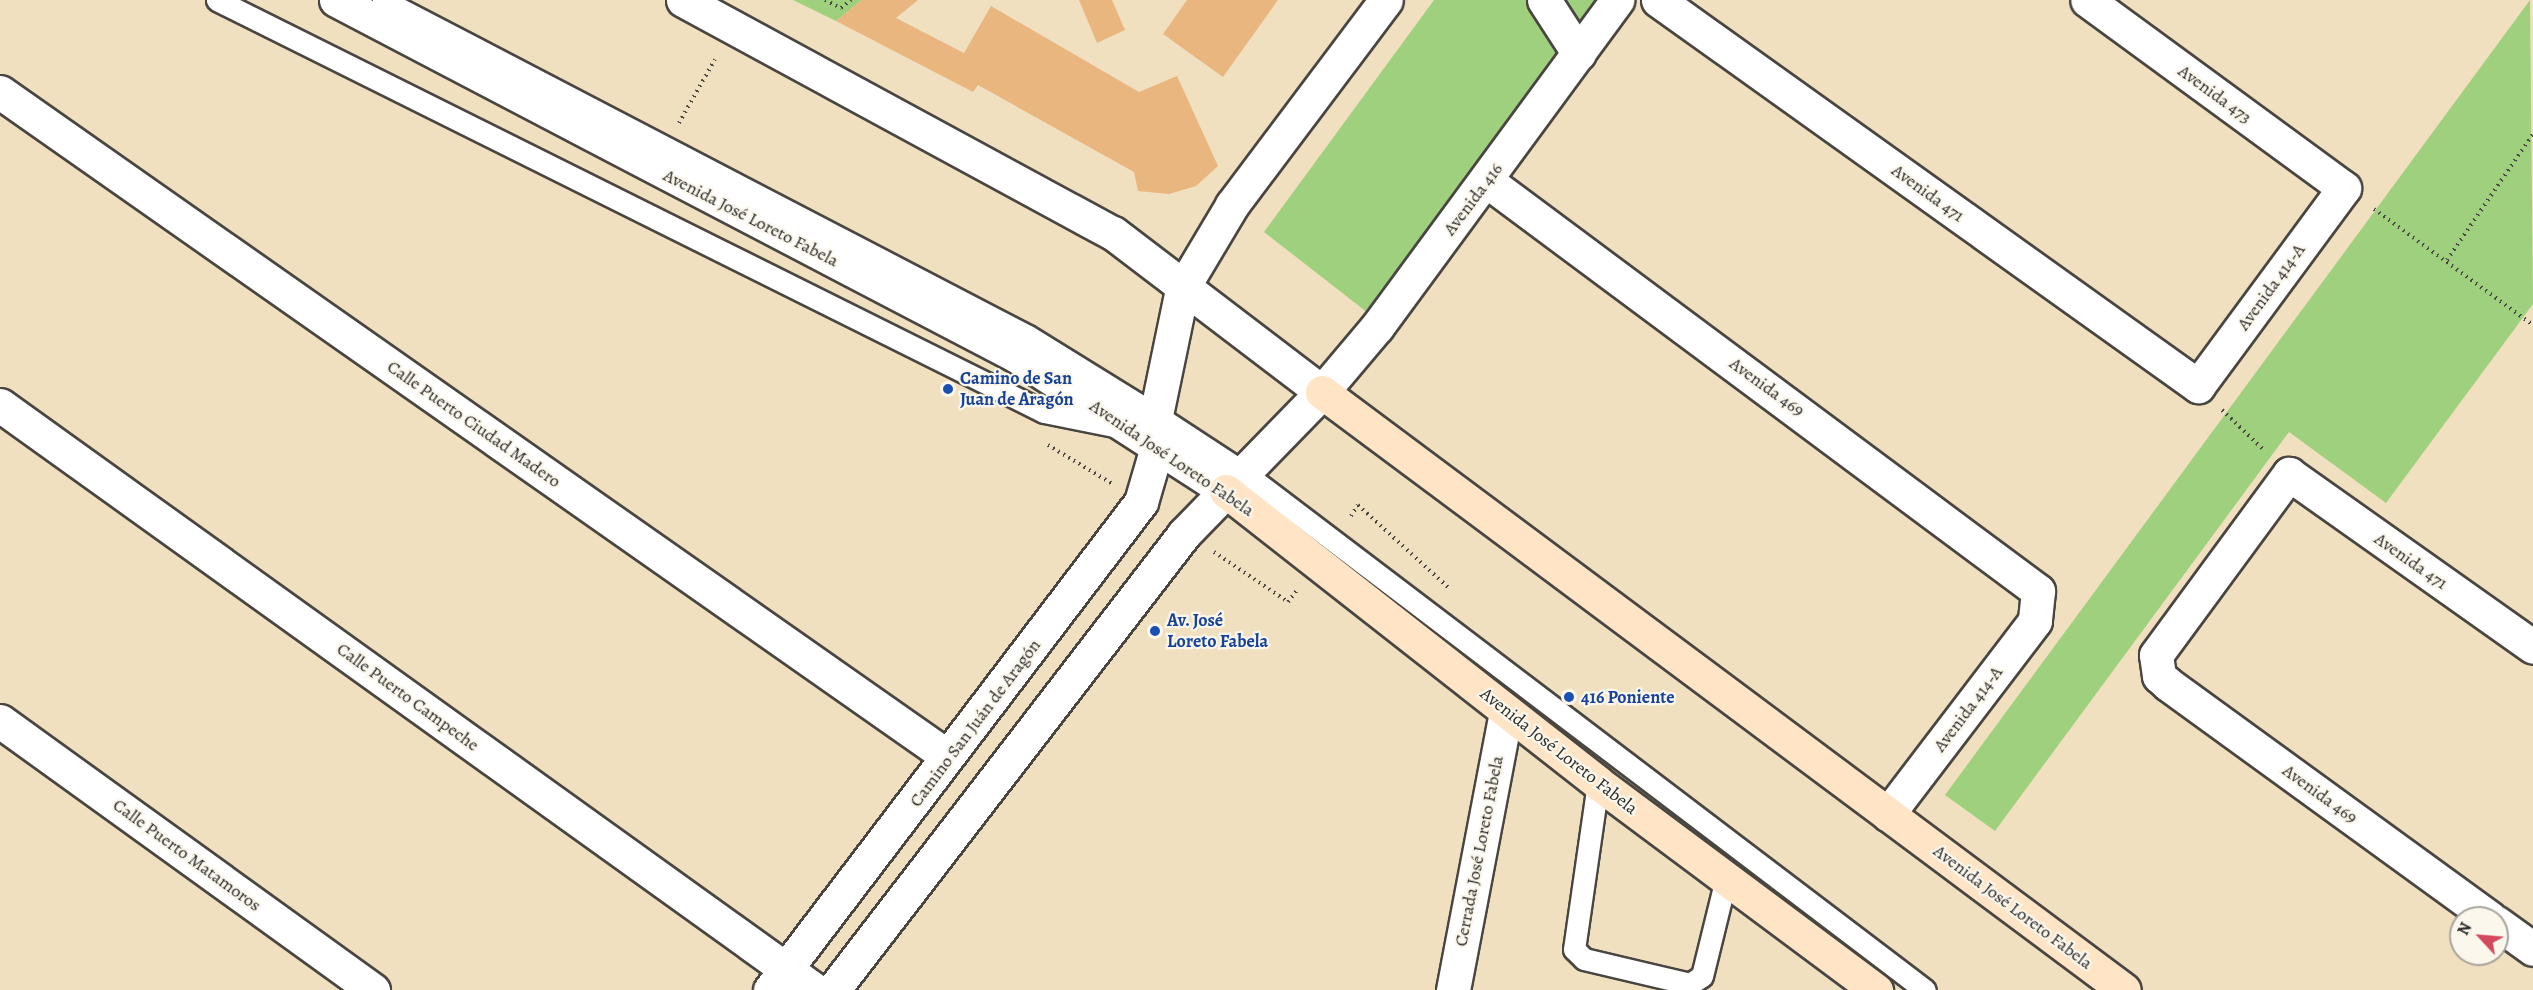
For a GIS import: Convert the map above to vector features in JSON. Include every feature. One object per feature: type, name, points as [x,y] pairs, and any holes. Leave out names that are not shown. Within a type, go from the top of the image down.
[{"type":"main road","name":"Avenida José Loreto Fabela","points":[[1322,392],[2124,990]]},
{"type":"main road","name":"Avenida José Loreto Fabela","points":[[1235,482],[1506,711],[1598,783],[1876,990]]},
{"type":"street","name":"Avenida José Loreto Fabela","points":[[336,0],[1015,355],[1150,430],[1235,482]]},
{"type":"street","name":"Avenida José Loreto Fabela","points":[[683,0],[1113,233],[1182,289],[1322,392]]},
{"type":"street","points":[[1182,289],[1232,205],[1386,0]]},
{"type":"street","points":[[1545,0],[1579,54]]},
{"type":"street","name":"Avenida 416","points":[[1235,482],[1322,392],[1487,181],[1617,0]]},
{"type":"street","name":"Avenida 471","points":[[1658,0],[2198,386]]},
{"type":"street","name":"Avenida 473","points":[[2087,0],[2344,188]]},
{"type":"street","name":"Calle Puerto Ciudad Madero","points":[[0,92],[947,756]]},
{"type":"street","name":"Avenida 469","points":[[1487,181],[2032,582],[2040,600]]},
{"type":"street","name":"Avenida 414-A","points":[[2198,386],[2344,188]]},
{"type":"street","name":"Camino San Juán de Aragón","points":[[778,979],[905,816],[947,756],[1141,502],[1150,430],[1182,289]]},
{"type":"street","name":"Calle Puerto Campeche","points":[[0,405],[778,979],[815,990]]},
{"type":"street","name":"Avenida 471","points":[[2289,474],[2533,647]]},
{"type":"street","name":"Avenida 469","points":[[2289,474],[2159,647],[2155,666],[2168,684],[2473,906]]},
{"type":"street","points":[[832,990],[947,845],[1184,534],[1235,482]]},
{"type":"street","name":"Avenida 414-A","points":[[1888,814],[2035,621],[2040,600]]},
{"type":"street","points":[[997,692],[1038,724]]},
{"type":"street","name":"Cerrada José Loreto Fabela","points":[[1453,990],[1506,711]]},
{"type":"street","name":"Calle Puerto Matamoros","points":[[0,721],[373,990]]},
{"type":"street","points":[[905,816],[947,845]]},
{"type":"street","points":[[2509,932],[2533,950]]},
{"type":"lane","points":[[217,0],[1044,412],[1150,430]]},
{"type":"lane","points":[[383,0],[666,145],[1028,336],[1150,430]]},
{"type":"lane","points":[[1235,482],[1925,990]]},
{"type":"lane","points":[[1598,783],[1574,950],[1584,959],[1690,984],[1702,976],[1726,878]]},
{"type":"path","points":[[825,0],[841,8],[851,0]]},
{"type":"path","points":[[666,145],[733,26]]},
{"type":"path","points":[[2446,260],[2533,134]]},
{"type":"path","points":[[2344,188],[2533,325]]},
{"type":"path","points":[[2198,386],[2289,474]]},
{"type":"path","points":[[1211,550],[1288,602]]},
{"type":"green space","points":[[793,0],[862,0],[836,21]]},
{"type":"green space","points":[[1434,0],[1599,0],[1368,313],[1264,232]]},
{"type":"green space","points":[[2530,0],[2533,304],[2386,503],[2289,432],[1995,831],[1945,795]]},
{"type":"building","points":[[862,0],[918,0],[896,18],[964,53],[991,6],[1139,92],[1177,76],[1218,166],[1196,186],[1169,194],[1138,191],[1134,172],[978,85],[973,92],[836,21]]},
{"type":"building","points":[[1079,0],[1112,0],[1125,30],[1097,43]]},
{"type":"building","points":[[1187,0],[1278,0],[1223,77],[1163,34]]},
{"type":"place","name":"Camino de San Juan de Aragón","points":[[948,389]]},
{"type":"place","name":"Av. José Loreto Fabela","points":[[1155,631]]},
{"type":"place","name":"416 Poniente","points":[[1569,697]]}]
